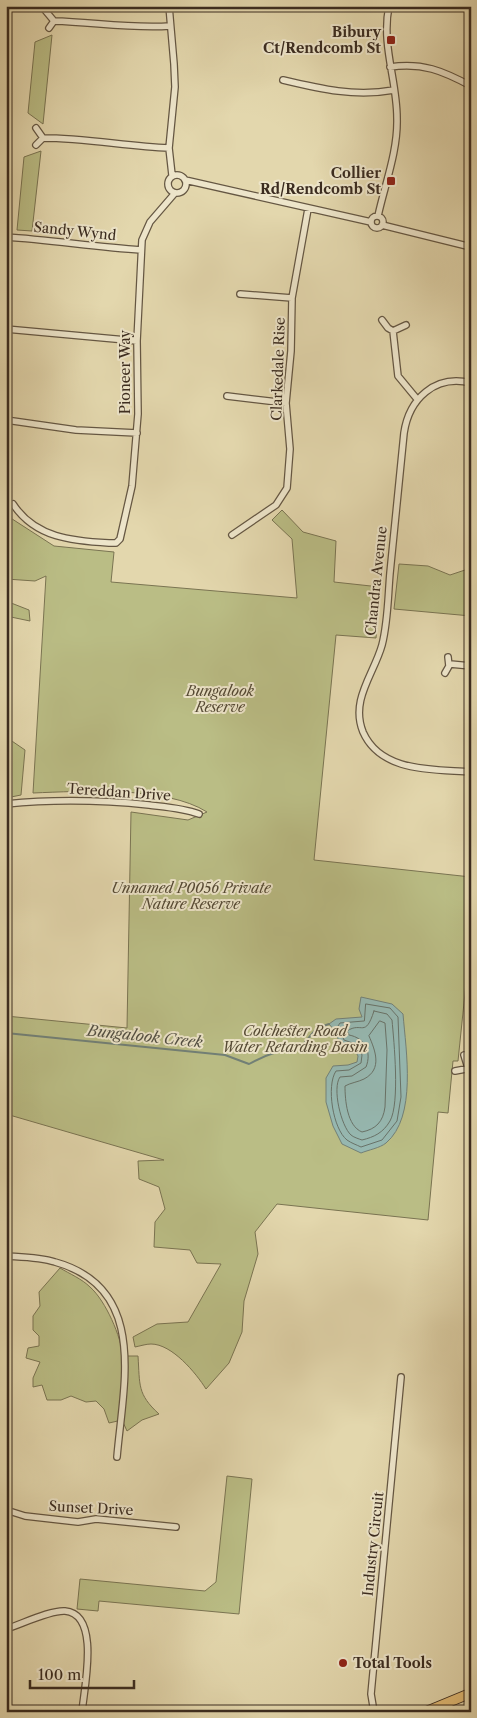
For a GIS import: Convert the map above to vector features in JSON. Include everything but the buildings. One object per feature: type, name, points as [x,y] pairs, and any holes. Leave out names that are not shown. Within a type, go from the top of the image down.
[{"type":"main road","points":[[425,1712],[471,1693]]},
{"type":"main road","points":[[463,1712],[471,1709]]},
{"type":"street","points":[[168,6],[174,87],[169,148],[172,175],[167,182],[172,192],[181,192],[186,183]]},
{"type":"street","points":[[378,216],[397,134],[397,105],[386,44],[389,6]]},
{"type":"street","points":[[44,9],[54,21]]},
{"type":"street","points":[[54,21],[85,21],[135,28],[170,26]]},
{"type":"street","points":[[49,28],[54,21]]},
{"type":"street","points":[[390,67],[408,65],[442,70],[471,86]]},
{"type":"street","points":[[283,80],[343,93],[377,93],[394,90]]},
{"type":"street","points":[[36,128],[43,138]]},
{"type":"street","points":[[36,145],[43,138],[74,138],[116,144],[169,148]]},
{"type":"street","points":[[170,160],[186,183]]},
{"type":"street","points":[[172,175],[180,175]]},
{"type":"street","points":[[186,183],[206,183],[308,209],[371,222],[376,228],[382,225],[471,247]]},
{"type":"street","name":"Pioneer Way","points":[[13,504],[26,518],[55,537],[109,543],[116,543],[120,539],[132,486],[137,433],[137,341],[141,250],[145,234],[172,192]]},
{"type":"street","name":"Clarkedale Rise","points":[[232,535],[276,505],[287,488],[290,449],[286,403],[291,351],[292,298],[308,209]]},
{"type":"street","points":[[371,222],[372,218],[378,216]]},
{"type":"street","points":[[378,216],[383,220],[382,225]]},
{"type":"street","name":"Sandy Wynd","points":[[6,238],[39,239],[89,247],[141,250]]},
{"type":"street","points":[[240,294],[292,298]]},
{"type":"street","points":[[382,320],[393,331]]},
{"type":"street","points":[[393,331],[406,325]]},
{"type":"street","points":[[6,329],[137,341]]},
{"type":"street","points":[[393,331],[398,376],[417,399],[442,384],[471,383]]},
{"type":"street","points":[[227,396],[286,403]]},
{"type":"street","name":"Chandra Avenue","points":[[417,399],[408,414],[404,433],[382,644],[363,688],[361,721],[363,732],[369,741],[390,760],[406,766],[471,772]]},
{"type":"street","points":[[6,420],[76,430],[137,433]]},
{"type":"street","points":[[445,673],[449,660],[471,666]]},
{"type":"street","name":"Tereddan Drive","points":[[6,804],[56,800],[98,800],[178,808],[199,814]]},
{"type":"street","points":[[455,1071],[469,1068],[464,1055]]},
{"type":"street","points":[[6,1256],[53,1261],[76,1270],[97,1285],[115,1308],[122,1325],[126,1350],[117,1457]]},
{"type":"street","name":"Industry Circuit","points":[[374,1712],[371,1694],[401,1377]]},
{"type":"street","name":"Sunset Drive","points":[[6,1510],[25,1516],[78,1522],[96,1519],[176,1527]]},
{"type":"street","points":[[6,1629],[58,1612],[76,1614],[84,1623],[88,1633],[82,1712]]},
{"type":"green space","points":[[52,35],[43,124],[28,113],[35,42]]},
{"type":"green space","points":[[41,151],[32,231],[17,230],[24,157]]},
{"type":"green space","points":[[282,510],[303,532],[336,541],[334,582],[380,587],[376,638],[336,635],[314,860],[471,877],[468,948],[471,949],[471,965],[468,964],[458,1061],[453,1061],[448,1113],[438,1112],[428,1220],[277,1204],[255,1232],[258,1254],[244,1301],[242,1332],[229,1363],[206,1389],[183,1360],[175,1354],[159,1345],[149,1344],[135,1347],[133,1337],[157,1324],[188,1322],[221,1264],[197,1263],[190,1250],[154,1247],[155,1222],[165,1209],[159,1187],[139,1179],[138,1161],[164,1160],[6,1114],[6,1016],[127,1028],[131,812],[188,820],[207,812],[190,804],[147,794],[99,791],[33,793],[46,576],[35,581],[6,579],[6,515],[54,546],[114,552],[111,582],[297,598],[292,539],[272,520]]},
{"type":"green space","points":[[399,564],[428,566],[450,575],[471,568],[471,616],[394,609]]},
{"type":"green space","points":[[6,601],[29,610],[30,621],[6,616]]},
{"type":"green space","points":[[6,737],[25,750],[21,795],[6,798]]},
{"type":"green space","points":[[60,1268],[87,1284],[102,1301],[116,1330],[123,1356],[138,1356],[143,1395],[159,1414],[142,1420],[127,1431],[122,1420],[109,1423],[104,1409],[96,1401],[86,1402],[71,1396],[61,1400],[47,1400],[42,1385],[33,1387],[33,1378],[40,1362],[26,1358],[28,1348],[39,1346],[39,1336],[33,1330],[33,1316],[40,1306],[39,1292]]},
{"type":"green space","points":[[227,1476],[252,1479],[239,1614],[99,1601],[98,1611],[77,1609],[80,1579],[205,1591],[216,1582]]},
{"type":"water","points":[[361,997],[392,1004],[403,1014],[407,1083],[406,1101],[396,1132],[383,1145],[361,1153],[342,1144],[333,1126],[326,1102],[326,1078],[333,1066],[357,1062],[358,1056],[353,1047],[340,1044],[335,1031],[329,1024],[336,1019],[362,1017],[359,1009]]},
{"type":"waterway","name":"Bungalook Creek","points":[[6,1033],[225,1055],[249,1064],[274,1053],[301,1047],[317,1028],[329,1024]]},
{"type":"place","name":"Bibury Ct/Rendcomb St","points":[[391,40]]},
{"type":"place","name":"Collier Rd/Rendcomb St","points":[[391,181]]},
{"type":"place","name":"Total Tools","points":[[343,1663]]},
{"type":"park label","name":"Bungalook Reserve","points":[[220,700]]},
{"type":"park label","name":"Unnamed P0056 Private Nature Reserve","points":[[191,896]]},
{"type":"park label","name":"Colchester Road Water Retarding Basin","points":[[295,1040]]}]
